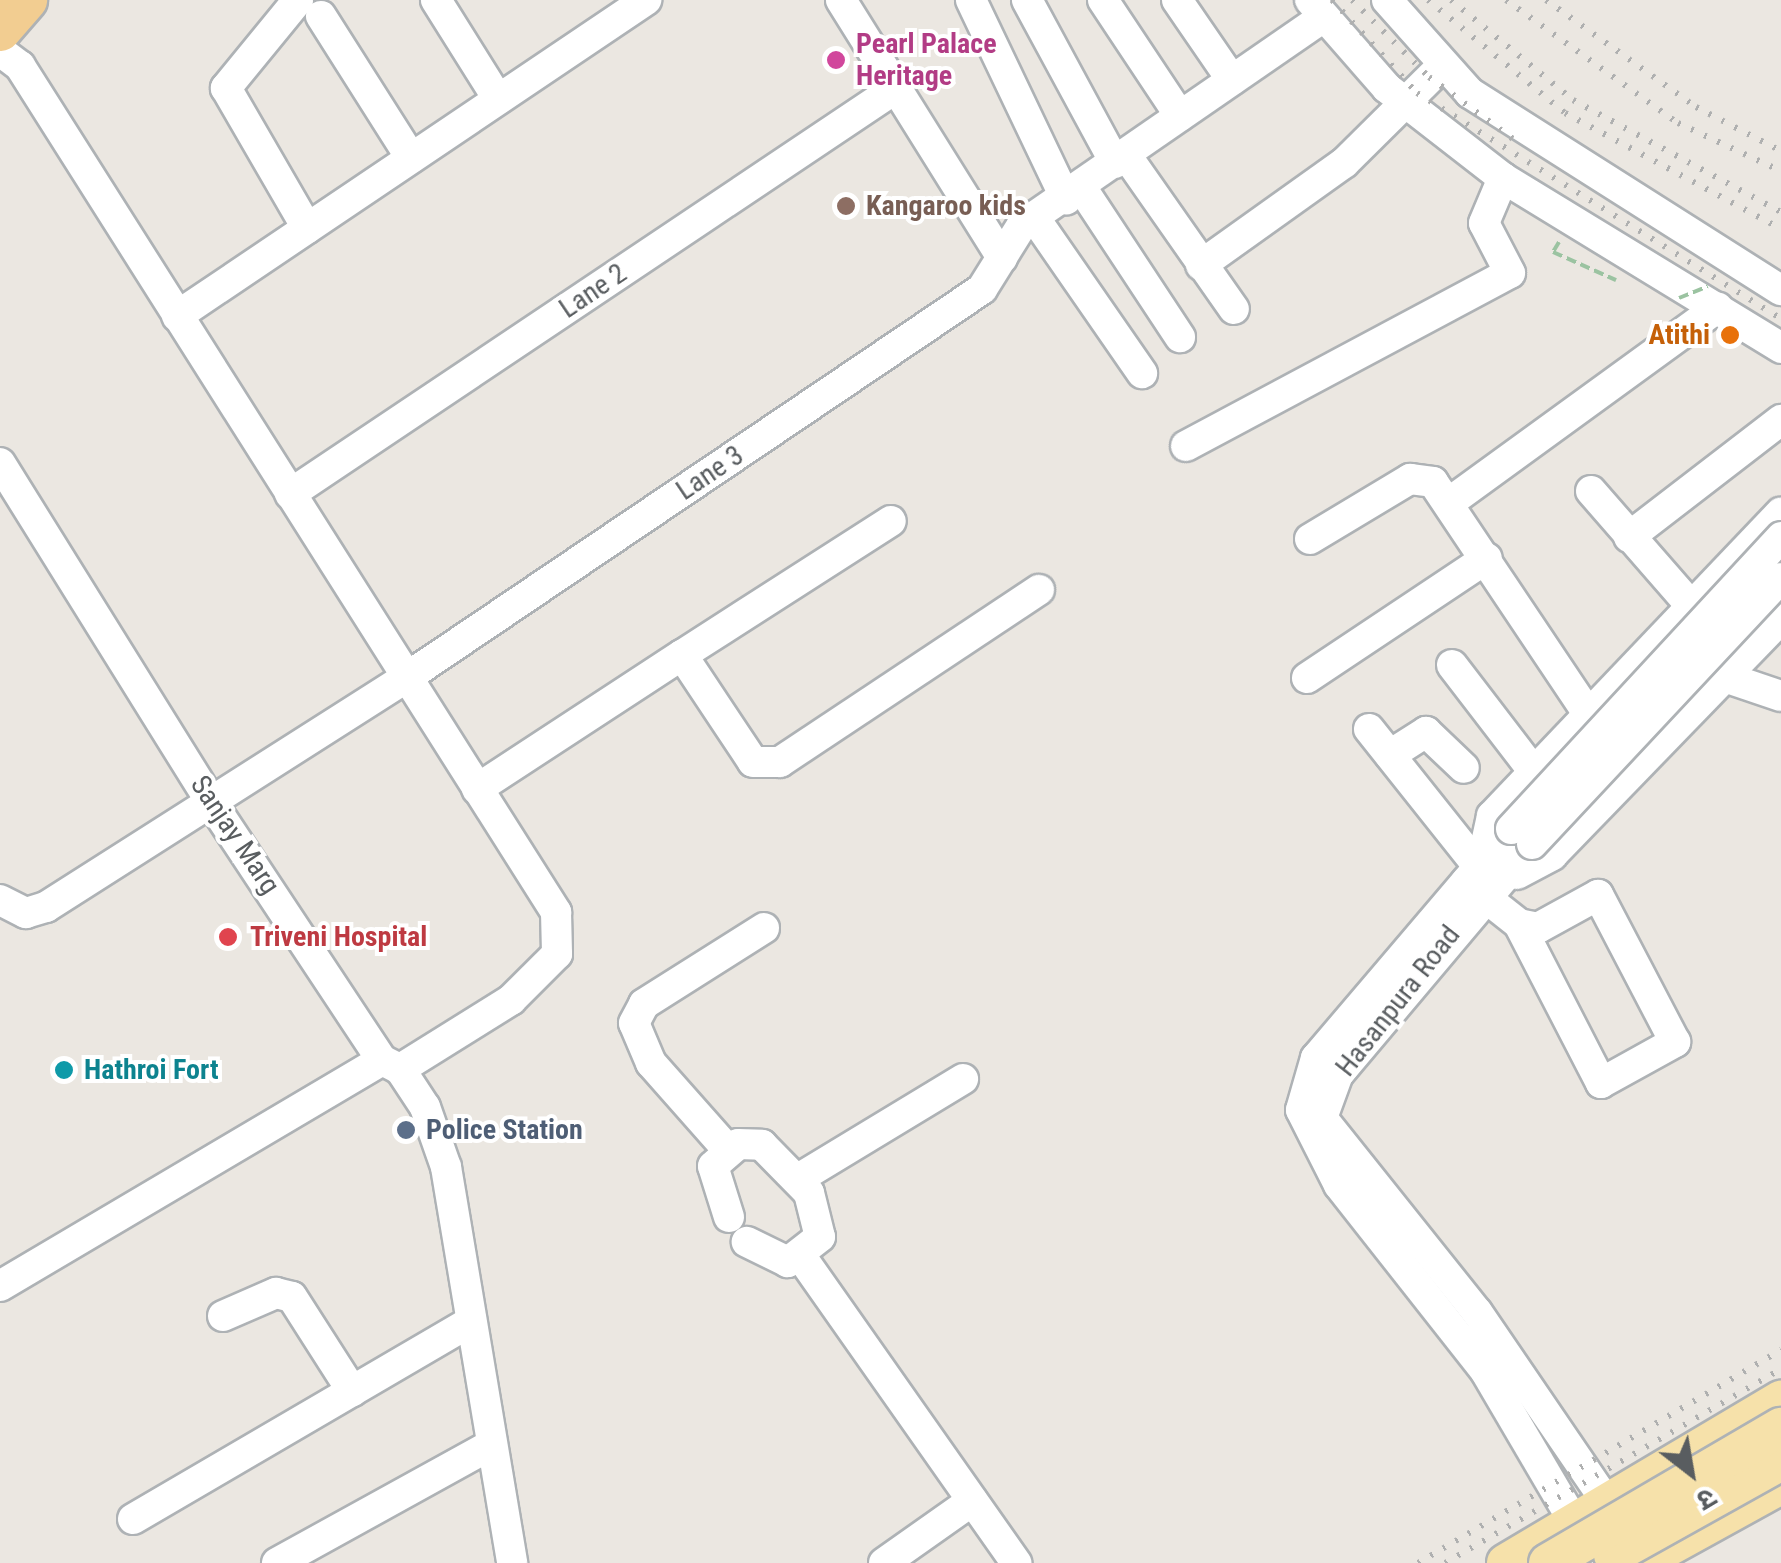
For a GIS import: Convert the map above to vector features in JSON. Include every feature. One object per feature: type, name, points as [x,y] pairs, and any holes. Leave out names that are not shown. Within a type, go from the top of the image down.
[{"type":"highway","points":[[0,30],[26,0]]},
{"type":"main road","points":[[1506,1563],[1570,1520],[1781,1400]]},
{"type":"main road","points":[[1548,1563],[1781,1428]]},
{"type":"main road","points":[[1599,1563],[1781,1461]]},
{"type":"main road","points":[[1641,1561],[1781,1484]]},
{"type":"street","points":[[436,0],[498,99]]},
{"type":"street","points":[[177,316],[646,0]]},
{"type":"street","points":[[841,0],[1002,258]]},
{"type":"street","points":[[971,0],[1073,193],[1180,337]]},
{"type":"street","points":[[1027,0],[1120,159],[1234,309]]},
{"type":"street","points":[[1103,0],[1180,116]]},
{"type":"street","points":[[1178,0],[1232,80]]},
{"type":"street","points":[[1387,0],[1443,65],[1511,122],[1781,290]]},
{"type":"street","points":[[306,228],[226,88],[309,8],[411,158]]},
{"type":"street","points":[[1142,373],[1034,217],[1232,80],[1316,9],[1404,103],[1503,178],[1713,296],[1781,348]]},
{"type":"street","points":[[0,50],[20,66],[556,912],[557,954],[511,1000],[0,1286]]},
{"type":"street","points":[[1202,265],[1332,172],[1443,65]]},
{"type":"street","name":"Lane 2","points":[[290,494],[896,88]]},
{"type":"street","points":[[1186,446],[1510,273],[1484,223],[1503,178]]},
{"type":"street","name":"Lane 3","points":[[0,900],[26,913],[46,907],[209,799],[406,678],[982,289],[1034,217]]},
{"type":"street","points":[[1450,502],[1713,296]]},
{"type":"street","points":[[1630,536],[1781,420]]},
{"type":"street","name":"Sanjay Marg","points":[[0,463],[209,799],[391,1064],[446,1167],[512,1563]]},
{"type":"street","points":[[1310,538],[1410,479],[1432,482],[1450,502],[1589,715]]},
{"type":"street","points":[[1591,491],[1630,536],[1684,618],[1730,674],[1769,693]]},
{"type":"street","points":[[1476,874],[1492,816],[1781,513]]},
{"type":"street","points":[[477,788],[891,521]]},
{"type":"street","points":[[1521,836],[1781,537]]},
{"type":"street","points":[[1307,678],[1487,558]]},
{"type":"street","name":"Hasanpura Road","points":[[1599,1563],[1570,1520],[1486,1372],[1338,1185],[1301,1110],[1316,1058],[1398,959],[1476,874],[1521,836],[1781,578]]},
{"type":"street","points":[[682,655],[753,762],[767,764],[1040,590]]},
{"type":"street","points":[[1476,874],[1552,855],[1781,619]]},
{"type":"street","points":[[1452,665],[1534,772]]},
{"type":"street","points":[[1370,729],[1476,874],[1518,924],[1601,1083],[1676,1042],[1598,895],[1538,928],[1518,924]]},
{"type":"street","points":[[1390,755],[1426,732],[1464,768]]},
{"type":"street","name":"Hasanpura Road","points":[[1476,874],[1338,1074],[1322,1118],[1477,1312],[1606,1500],[1641,1561]]},
{"type":"street","points":[[728,1150],[651,1063],[634,1023],[644,1004],[764,928]]},
{"type":"street","points":[[798,1179],[963,1079]]},
{"type":"street","points":[[762,1145],[798,1179],[822,1222],[802,1258],[777,1261],[738,1230],[711,1175],[728,1150],[762,1145]]},
{"type":"street","points":[[802,1258],[1016,1563]]},
{"type":"street","points":[[223,1316],[276,1293],[292,1298],[352,1391]]},
{"type":"street","points":[[133,1519],[470,1322]]},
{"type":"street","points":[[277,1563],[492,1445]]},
{"type":"street","points":[[884,1563],[972,1501]]},
{"type":"path","points":[[1679,298],[1713,296]]},
{"type":"railway","points":[[1332,0],[1417,93],[1781,319]]},
{"type":"railway","points":[[1352,0],[1429,77],[1513,139]]},
{"type":"railway","points":[[1428,0],[1565,113],[1781,229]]},
{"type":"railway","points":[[1451,0],[1573,100],[1781,212]]},
{"type":"railway","points":[[1506,0],[1678,123],[1781,171]]},
{"type":"railway","points":[[1546,0],[1696,107],[1781,151]]},
{"type":"railway","points":[[1418,1563],[1781,1350]]},
{"type":"railway","points":[[1445,1563],[1781,1369]]},
{"type":"place","name":"Pearl Palace Heritage","points":[[836,60]]},
{"type":"place","name":"Kangaroo kids","points":[[846,206]]},
{"type":"place","name":"Atithi","points":[[1730,335]]},
{"type":"place","name":"Triveni Hospital","points":[[228,937]]},
{"type":"place","name":"Hathroi Fort","points":[[64,1070]]},
{"type":"place","name":"Police Station","points":[[406,1130]]}]
